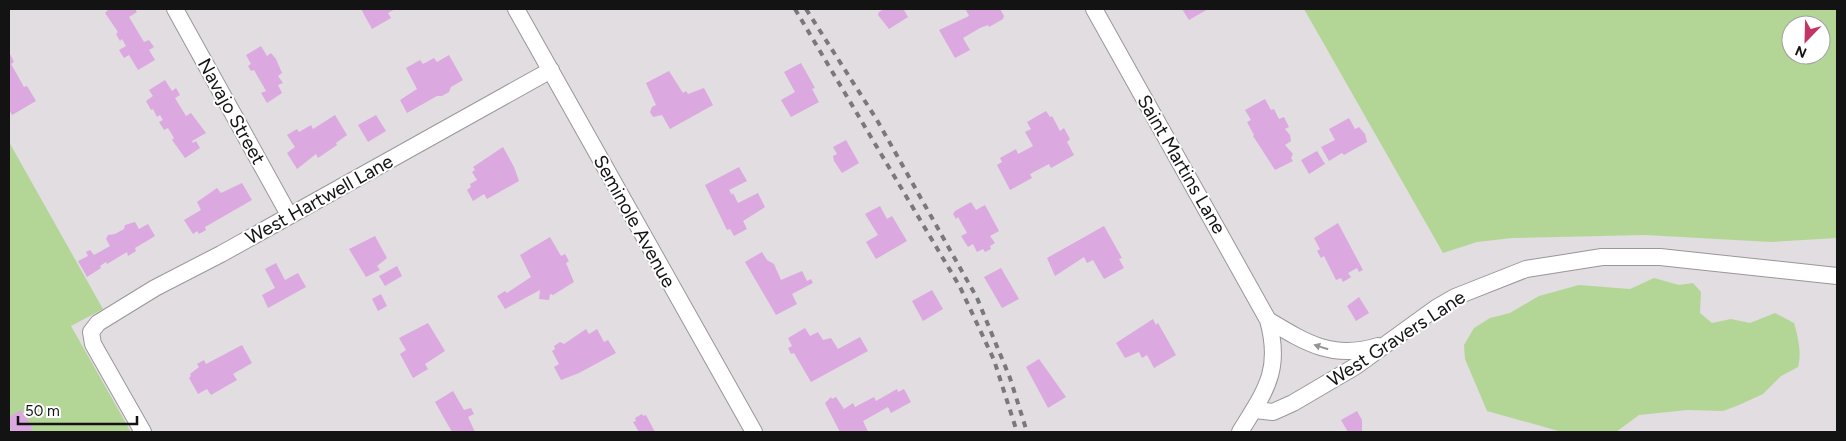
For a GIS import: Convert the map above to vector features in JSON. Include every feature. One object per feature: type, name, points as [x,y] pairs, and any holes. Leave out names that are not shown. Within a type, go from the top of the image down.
[{"type":"street","name":"Navajo Street","points":[[175,9],[289,214]]},
{"type":"street","name":"Seminole Avenue","points":[[516,9],[754,432]]},
{"type":"street","name":"Saint Martins Lane","points":[[1094,9],[1268,320],[1273,346],[1271,373],[1267,388],[1240,432]]},
{"type":"street","name":"West Hartwell Lane","points":[[143,432],[93,344],[91,332],[98,323],[123,307],[289,214],[551,70]]},
{"type":"street","name":"West Gravers Lane","points":[[1255,410],[1273,412],[1293,403],[1356,366],[1436,308],[1474,287],[1526,268],[1577,260],[1660,257],[1837,276]]},
{"type":"street","points":[[1268,320],[1315,346],[1330,350],[1352,352],[1385,344]]},
{"type":"green space","points":[[1304,9],[1837,9],[1837,238],[1771,242],[1645,235],[1512,238],[1477,242],[1443,253]]},
{"type":"green space","points":[[9,142],[103,309],[71,326],[131,432],[9,432]]},
{"type":"green space","points":[[1654,278],[1679,285],[1693,283],[1701,292],[1700,313],[1712,323],[1731,319],[1750,323],[1775,313],[1794,323],[1800,351],[1798,367],[1781,376],[1763,394],[1723,411],[1687,410],[1639,415],[1616,432],[1562,432],[1487,411],[1465,359],[1464,345],[1474,328],[1490,318],[1510,313],[1539,296],[1579,285],[1630,289]]},
{"type":"building","points":[[109,9],[135,9],[137,12],[129,17],[144,42],[149,40],[154,47],[149,50],[155,60],[138,70],[129,55],[124,58],[119,50],[126,46],[122,39],[120,41],[116,34],[118,32],[105,13]]},
{"type":"building","points":[[361,9],[395,9],[388,13],[391,18],[372,29]]},
{"type":"building","points":[[884,9],[906,9],[904,10],[908,17],[889,29],[878,15]]},
{"type":"building","points":[[1000,9],[1004,16],[1003,19],[989,27],[988,25],[980,28],[963,38],[970,50],[955,58],[939,30],[969,16],[966,10]]},
{"type":"building","points":[[1182,9],[1208,9],[1189,20]]},
{"type":"building","points":[[261,46],[267,56],[271,53],[276,59],[282,73],[278,76],[283,83],[278,85],[282,93],[267,103],[261,93],[266,91],[254,70],[251,71],[248,66],[251,64],[246,55]]},
{"type":"building","points":[[9,52],[14,62],[11,64],[24,87],[27,86],[36,101],[12,115],[9,109]]},
{"type":"building","points":[[449,55],[463,80],[451,87],[449,92],[442,96],[437,96],[407,113],[400,100],[417,89],[406,68],[420,60],[423,64],[434,58],[437,62]]},
{"type":"building","points":[[801,63],[815,88],[812,89],[819,102],[791,117],[781,100],[795,92],[784,72]]},
{"type":"building","points":[[669,71],[683,93],[686,91],[688,94],[704,88],[713,105],[670,129],[662,115],[653,117],[650,112],[652,107],[656,105],[646,83]]},
{"type":"building","points":[[165,80],[172,91],[176,88],[180,95],[175,98],[186,116],[191,113],[206,133],[192,141],[193,143],[196,141],[200,148],[185,158],[172,140],[174,138],[168,128],[164,130],[159,122],[163,120],[160,115],[157,117],[146,101],[153,96],[149,90]]},
{"type":"building","points":[[1265,99],[1271,110],[1274,109],[1279,119],[1284,117],[1289,127],[1285,129],[1290,135],[1291,141],[1285,145],[1293,154],[1291,158],[1293,161],[1275,170],[1253,136],[1247,122],[1251,120],[1245,110]]},
{"type":"building","points":[[1046,111],[1050,117],[1052,116],[1060,131],[1064,128],[1070,139],[1067,142],[1074,155],[1051,168],[1049,164],[1030,174],[1032,178],[1010,190],[997,165],[1002,162],[1000,158],[1016,149],[1018,154],[1033,146],[1025,132],[1031,129],[1027,122]]},
{"type":"building","points":[[335,115],[347,135],[336,143],[337,145],[318,158],[316,154],[297,169],[287,153],[295,147],[287,135],[297,129],[299,132],[311,125],[313,129]]},
{"type":"building","points":[[376,115],[386,131],[368,142],[358,125]]},
{"type":"building","points":[[1349,118],[1355,129],[1359,127],[1365,134],[1367,142],[1329,161],[1321,147],[1335,140],[1329,129]]},
{"type":"building","points":[[846,140],[859,163],[842,173],[834,161],[833,156],[837,154],[833,147]]},
{"type":"building","points":[[503,147],[519,181],[487,199],[484,194],[473,201],[467,190],[471,187],[470,184],[477,180],[472,172],[475,170],[473,167]]},
{"type":"building","points":[[1317,151],[1325,164],[1309,174],[1301,160]]},
{"type":"building","points":[[739,167],[747,181],[729,190],[732,195],[733,193],[738,203],[758,193],[765,207],[743,221],[747,229],[734,236],[730,229],[727,230],[705,185]]},
{"type":"building","points":[[242,183],[252,200],[205,227],[206,230],[199,234],[197,231],[193,234],[184,220],[201,210],[197,202],[217,188],[221,193]]},
{"type":"building","points":[[971,202],[976,210],[985,205],[999,231],[990,236],[995,243],[990,246],[991,249],[985,252],[983,249],[977,252],[973,244],[968,247],[961,236],[967,233],[958,217],[956,219],[953,214]]},
{"type":"building","points":[[880,206],[887,219],[892,216],[907,241],[876,259],[866,242],[878,235],[865,214]]},
{"type":"building","points":[[135,222],[139,229],[148,224],[155,236],[135,248],[136,251],[128,256],[127,252],[107,264],[106,262],[100,266],[101,268],[87,277],[78,261],[88,256],[86,252],[90,250],[94,255],[110,246],[106,239],[108,235],[115,234],[124,229],[125,225]]},
{"type":"building","points":[[1338,223],[1363,270],[1359,272],[1357,268],[1348,273],[1351,277],[1343,282],[1341,278],[1336,280],[1324,256],[1321,258],[1317,251],[1320,249],[1314,238]]},
{"type":"building","points":[[1104,226],[1122,258],[1119,259],[1124,268],[1104,279],[1093,260],[1087,263],[1084,257],[1055,276],[1047,258]]},
{"type":"building","points":[[375,236],[387,258],[377,266],[380,270],[366,277],[349,249]]},
{"type":"building","points":[[550,237],[561,256],[565,254],[569,261],[566,263],[574,282],[553,295],[550,294],[549,300],[539,299],[540,290],[505,309],[497,296],[505,291],[507,293],[531,277],[520,255]]},
{"type":"building","points":[[762,252],[767,260],[774,264],[781,280],[802,271],[807,281],[811,279],[813,283],[792,294],[797,304],[776,315],[745,262]]},
{"type":"building","points":[[276,263],[285,280],[298,273],[306,287],[268,308],[262,295],[275,288],[265,269]]},
{"type":"building","points":[[397,266],[402,276],[385,286],[379,276]]},
{"type":"building","points":[[1001,268],[1019,299],[1002,308],[984,277]]},
{"type":"building","points":[[932,290],[943,309],[923,321],[912,301]]},
{"type":"building","points":[[381,294],[387,306],[378,311],[372,299]]},
{"type":"building","points":[[1359,297],[1369,313],[1356,321],[1347,306]]},
{"type":"building","points":[[1153,319],[1156,325],[1158,323],[1176,355],[1154,368],[1147,355],[1142,358],[1139,352],[1125,358],[1116,343]]},
{"type":"building","points":[[428,323],[445,351],[425,364],[428,369],[413,378],[400,354],[406,350],[399,338]]},
{"type":"building","points":[[805,328],[810,336],[818,332],[823,340],[831,338],[838,349],[860,337],[868,351],[811,382],[794,353],[791,354],[788,348],[792,346],[788,338]]},
{"type":"building","points":[[586,329],[589,334],[597,329],[604,342],[608,340],[616,353],[579,373],[561,380],[554,367],[559,364],[552,351],[555,349],[554,346],[560,342],[564,344]]},
{"type":"building","points":[[242,345],[252,363],[233,374],[237,380],[211,395],[207,389],[198,394],[189,378],[190,374],[199,367],[197,364],[204,360],[206,364]]},
{"type":"building","points":[[1039,359],[1066,397],[1048,408],[1026,367]]},
{"type":"building","points":[[897,389],[898,392],[904,389],[911,402],[891,413],[888,407],[863,421],[868,432],[840,432],[825,403],[831,397],[832,399],[836,397],[844,409],[853,403],[855,407],[874,397],[876,401]]},
{"type":"building","points":[[453,391],[464,410],[471,408],[474,414],[468,417],[475,432],[452,432],[435,402]]},
{"type":"building","points":[[21,410],[33,428],[31,429],[32,432],[12,432],[9,426],[9,417]]},
{"type":"building","points":[[1357,411],[1362,420],[1362,432],[1348,432],[1341,420]]},
{"type":"building","points":[[642,414],[643,416],[646,415],[655,432],[639,432],[633,422],[636,421],[635,418]]},
{"type":"railway","points":[[795,9],[960,287],[994,360],[1017,432]]},
{"type":"railway","points":[[806,9],[877,120],[977,298],[1010,378],[1027,432]]}]
